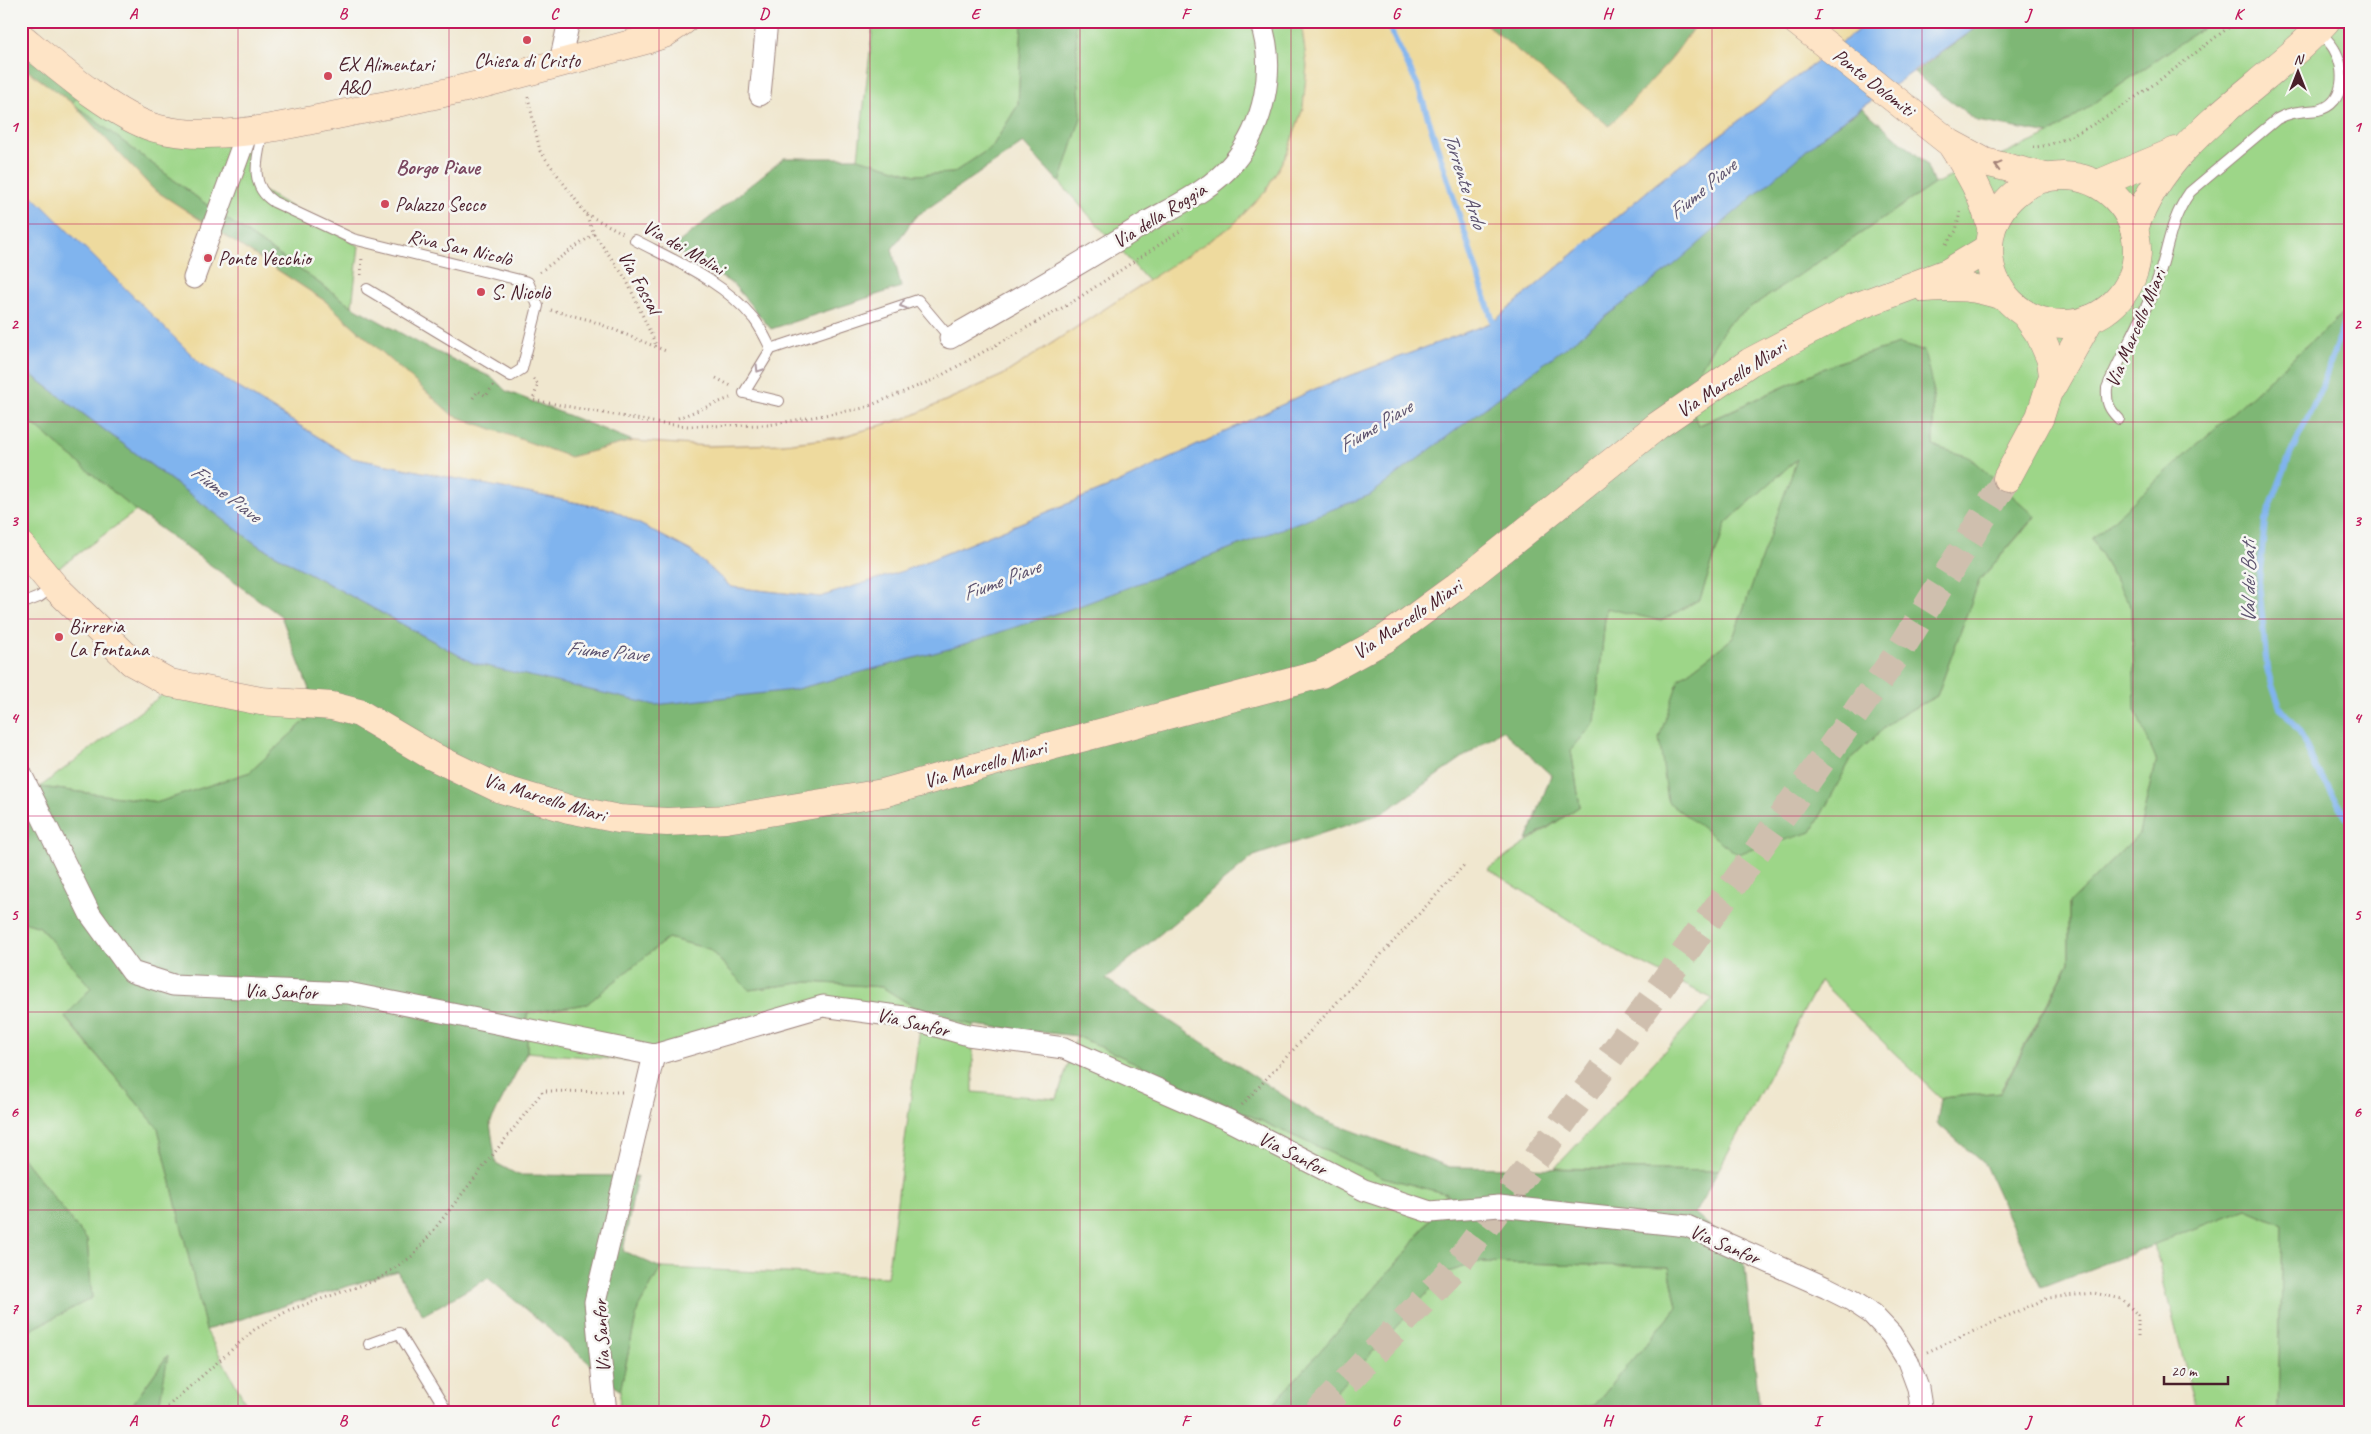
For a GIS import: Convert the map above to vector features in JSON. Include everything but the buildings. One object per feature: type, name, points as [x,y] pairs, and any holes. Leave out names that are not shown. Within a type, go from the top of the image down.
[{"type":"street","points":[[560,62],[569,21]]},
{"type":"street","points":[[21,37],[110,105],[139,122],[155,128],[190,133],[256,129],[430,96],[487,83],[646,40],[664,34],[683,21]]},
{"type":"street","points":[[760,95],[767,21]]},
{"type":"street","name":"Via della Roggia","points":[[950,338],[1059,276],[1197,192],[1232,165],[1252,137],[1264,104],[1267,69],[1264,31],[1260,21]]},
{"type":"street","name":"Ponte Dolomiti","points":[[1796,21],[1911,110],[1950,143],[1985,162],[2046,177]]},
{"type":"street","name":"Via Marcello Miari","points":[[2134,229],[2143,204],[2159,178],[2184,148],[2322,26]]},
{"type":"street","points":[[194,278],[229,182],[256,129]]},
{"type":"street","name":"Ponte Dolomiti","points":[[1950,143],[1974,178],[1985,201],[1989,238]]},
{"type":"street","name":"Via Marcello Miari","points":[[2098,184],[2145,166],[2184,148]]},
{"type":"street","name":"Via Marcello Miari","points":[[21,546],[54,586],[132,662],[170,683],[261,701],[332,706],[358,712],[432,756],[498,788],[569,809],[618,819],[667,822],[726,819],[883,793],[1322,674],[1385,639],[1456,587],[1657,426],[1750,362],[1853,308],[1906,290],[1950,272],[1989,238],[2003,204],[2022,187],[2046,177],[2072,176],[2098,184],[2121,203],[2134,229],[2137,256],[2130,282],[2113,304],[2090,319],[2064,324],[2044,322],[2026,315],[2005,297],[1992,276],[1989,238]]},
{"type":"street","name":"Via Marcello Miari","points":[[1906,290],[1955,286],[1981,288],[2005,297]]},
{"type":"street","points":[[2007,478],[2031,436],[2054,376],[2051,360],[2040,335],[2026,315]]},
{"type":"street","points":[[2046,398],[2090,319]]},
{"type":"street","name":"Via Sanfor","points":[[21,774],[90,914],[132,972],[174,986],[348,993],[654,1055],[823,1006],[904,1017],[968,1035],[1064,1048],[1228,1120],[1364,1190],[1430,1212],[1499,1206],[1687,1226],[1851,1300],[1872,1314],[1890,1334],[1908,1361],[1918,1388],[1922,1413]]},
{"type":"street","name":"Via Sanfor","points":[[606,1413],[595,1302],[654,1055]]},
{"type":"lane","name":"Via Marcello Miari","points":[[2119,419],[2109,409],[2106,399],[2107,388],[2156,285],[2173,222],[2190,192],[2278,120],[2289,113],[2319,110],[2331,104],[2340,93],[2342,79],[2340,63],[2322,26]]},
{"type":"lane","name":"Riva San Nicolò","points":[[256,129],[256,173],[258,184],[263,193],[281,205],[364,242],[525,280]]},
{"type":"lane","name":"Via dei Molini","points":[[635,240],[699,273],[724,290],[754,319],[771,349]]},
{"type":"lane","points":[[367,289],[511,376],[522,369],[538,306],[532,288],[525,280]]},
{"type":"lane","points":[[779,401],[744,393],[771,349],[918,300],[950,338]]},
{"type":"lane","points":[[21,604],[39,597],[54,586]]},
{"type":"lane","points":[[369,1344],[399,1333],[448,1413]]},
{"type":"path","points":[[2024,147],[2040,147],[2091,127],[2237,21]]},
{"type":"path","points":[[523,72],[540,151],[586,214],[594,234]]},
{"type":"path","name":"Via dei Molini","points":[[586,214],[603,221],[635,240]]},
{"type":"path","name":"Riva San Nicolò","points":[[525,280],[594,234]]},
{"type":"path","name":"Via Fossal","points":[[594,234],[626,279],[656,346]]},
{"type":"path","points":[[364,242],[361,278],[367,289]]},
{"type":"path","name":"Via Fossal","points":[[538,306],[590,320],[666,351]]},
{"type":"path","points":[[473,398],[478,391],[486,396],[502,371]]},
{"type":"path","points":[[533,400],[538,384]]},
{"type":"path","points":[[688,426],[678,418],[744,393]]},
{"type":"path","points":[[1228,1120],[1466,863]]},
{"type":"path","points":[[160,1413],[254,1330],[288,1310],[376,1280],[414,1255],[543,1091],[645,1092]]},
{"type":"path","points":[[1908,1361],[2048,1298],[2094,1293],[2122,1298],[2138,1315],[2138,1336]]},
{"type":"green space","points":[[1022,21],[1018,105],[992,147],[953,173],[915,175],[858,158],[873,26]]},
{"type":"green space","points":[[1022,21],[1075,21],[1081,117],[1060,183],[1023,143],[915,217],[892,249],[901,287],[771,329],[733,284],[672,248],[784,158],[858,158],[915,175],[953,173],[992,147],[1018,105]]},
{"type":"green space","points":[[1075,21],[1301,21],[1307,66],[1303,108],[1288,151],[1266,191],[1232,226],[1148,281],[1060,183],[1081,117]]},
{"type":"green space","points":[[1482,21],[1698,21],[1670,61],[1609,127]]},
{"type":"green space","points":[[1986,21],[2212,21],[2050,134],[1977,121],[1914,73]]},
{"type":"green space","points":[[2212,21],[2350,21],[2350,307],[2092,539],[2132,608],[2135,693],[2156,759],[2139,834],[2069,903],[2069,962],[2000,1092],[1941,1098],[1820,981],[1718,1171],[1555,1168],[1713,999],[1621,953],[1488,869],[1580,806],[1571,750],[1595,722],[1606,607],[1661,621],[1700,599],[1726,523],[1798,458],[1733,638],[1679,679],[1812,832],[1851,759],[1895,718],[1937,696],[1979,581],[2035,517],[1969,457],[1933,446],[1933,388],[1900,344],[1836,363],[1697,426],[1685,391],[1728,323],[1934,184],[2050,134]]},
{"type":"green space","points":[[21,32],[84,91],[72,103],[21,66]]},
{"type":"green space","points":[[84,91],[147,132],[258,133],[251,184],[359,246],[352,306],[207,205],[72,103]]},
{"type":"green space","points":[[72,103],[207,205],[352,306],[424,346],[493,378],[506,391],[633,441],[570,457],[452,415],[325,301],[153,189]]},
{"type":"green space","points":[[1862,108],[1925,162],[1934,184],[1728,323],[1686,391],[1698,426],[1836,363],[1899,344],[1924,351],[1933,388],[1933,446],[1969,457],[2035,516],[1979,581],[1937,696],[1895,718],[1851,759],[1812,832],[1737,854],[1668,802],[1659,738],[1679,679],[1733,638],[1797,459],[1726,523],[1700,599],[1661,621],[1606,608],[1595,722],[1571,750],[1580,806],[1527,841],[1551,775],[1502,730],[1383,813],[1254,856],[1106,979],[1316,1117],[1450,1167],[1718,1171],[1695,1213],[1744,1257],[1760,1413],[1561,1413],[1595,1405],[1677,1307],[1669,1267],[1477,1262],[1446,1273],[1316,1413],[1266,1413],[1409,1249],[1447,1194],[1383,1177],[1077,1036],[973,1025],[922,1012],[882,987],[808,982],[749,990],[709,949],[668,938],[587,1004],[527,1013],[527,1052],[490,1123],[496,1163],[518,1175],[637,1176],[623,1251],[661,1268],[638,1308],[620,1391],[488,1278],[423,1315],[397,1271],[206,1330],[158,1128],[65,1017],[91,988],[40,927],[21,921],[21,793],[40,787],[159,802],[250,772],[317,710],[281,616],[136,511],[21,414],[21,367],[256,544],[473,663],[1757,192],[1832,128]]},
{"type":"green space","points":[[2350,307],[2350,1413],[2278,1413],[2282,1224],[2246,1209],[2041,1288],[1985,1165],[1937,1123],[1941,1098],[2001,1092],[2069,963],[2069,903],[2139,834],[2156,759],[2135,710],[2132,608],[2092,539]]},
{"type":"green space","points":[[21,414],[136,511],[52,573],[21,535]]},
{"type":"green space","points":[[170,689],[317,710],[250,772],[159,802],[40,787]]},
{"type":"green space","points":[[21,921],[40,927],[91,988],[65,1018],[158,1128],[206,1330],[251,1413],[158,1413],[167,1356],[130,1408],[122,1413],[21,1413],[21,1335],[92,1298],[87,1240],[21,1156]]},
{"type":"green space","points":[[668,938],[709,949],[749,990],[808,982],[882,987],[922,1012],[830,998],[644,1062],[527,1052],[527,1013],[587,1004]]},
{"type":"green space","points":[[922,1012],[973,1025],[973,1092],[1057,1099],[1077,1036],[1383,1177],[1447,1194],[1409,1249],[1266,1413],[619,1413],[620,1391],[638,1308],[661,1268],[887,1277]]},
{"type":"green space","points":[[21,1156],[87,1240],[92,1298],[21,1335]]},
{"type":"green space","points":[[2246,1209],[2282,1224],[2278,1413],[2197,1413],[2154,1244]]},
{"type":"green space","points":[[1477,1262],[1669,1267],[1677,1307],[1595,1405],[1561,1413],[1316,1413],[1446,1273]]},
{"type":"green space","points":[[168,1355],[158,1413],[122,1413],[130,1408]]},
{"type":"sand","points":[[1301,21],[1482,21],[1609,126],[1670,61],[1698,21],[1870,21],[1657,183],[1493,322],[1315,389],[1116,484],[903,571],[820,597],[731,587],[691,551],[613,510],[352,458],[202,365],[21,184],[21,66],[72,103],[153,189],[325,301],[452,415],[570,457],[633,441],[708,446],[784,444],[841,437],[909,417],[1003,375],[1232,226],[1266,191],[1288,151],[1303,108],[1307,66]]},
{"type":"water","name":"Fiume Piave","points":[[1870,21],[1986,21],[1832,128],[1674,265],[1370,495],[1082,605],[949,649],[793,690],[655,705],[473,663],[256,544],[21,367],[21,184],[202,365],[352,458],[613,510],[691,551],[731,587],[820,597],[903,571],[1116,484],[1315,389],[1493,322],[1657,183]]},
{"type":"waterway","name":"Torrente Ardo","points":[[1386,21],[1418,86],[1493,322],[1501,324]]},
{"type":"waterway","name":"Val dei Bati","points":[[2350,306],[2321,389],[2290,455],[2265,521],[2259,582],[2267,669],[2280,707],[2300,733],[2316,768],[2350,822]]},
{"type":"tunnel","points":[[1317,1413],[1455,1267],[1594,1080],[1897,655],[2007,478]]},
{"type":"place","name":"Chiesa di Cristo","points":[[527,40]]},
{"type":"place","name":"EX Alimentari A&O","points":[[328,76]]},
{"type":"place","name":"Palazzo Secco","points":[[385,204]]},
{"type":"place","name":"Ponte Vecchio","points":[[208,258]]},
{"type":"place","name":"S. Nicolò","points":[[481,292]]},
{"type":"place","name":"Birreria La Fontana","points":[[59,637]]},
{"type":"district","name":"Borgo Piave","points":[[438,167]]}]
